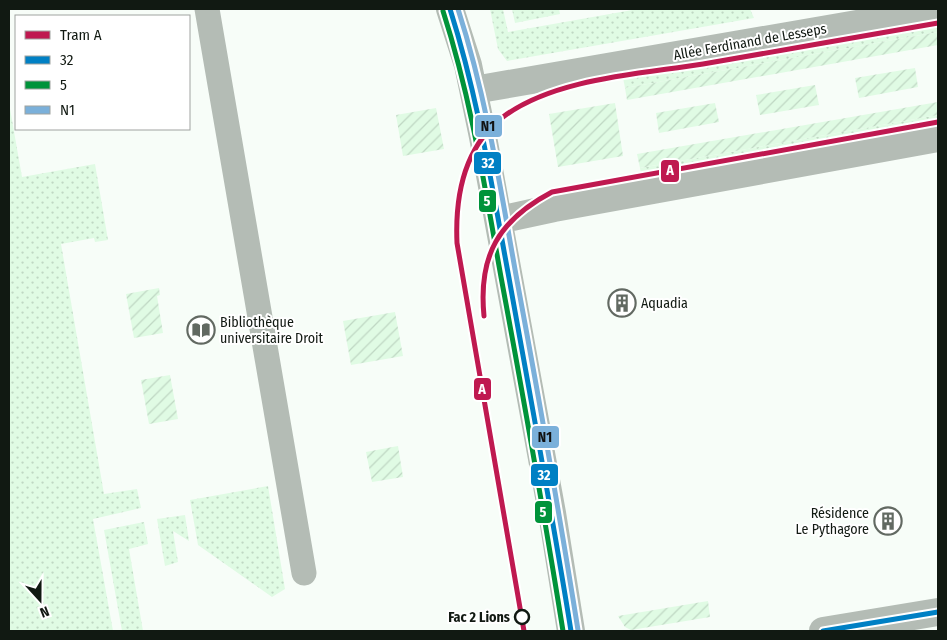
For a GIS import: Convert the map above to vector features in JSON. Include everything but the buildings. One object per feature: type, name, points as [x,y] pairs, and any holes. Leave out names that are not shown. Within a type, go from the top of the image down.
[{"type":"street","points":[[207,9],[304,573]]},
{"type":"street","points":[[450,9],[474,90],[552,513],[571,631]]},
{"type":"street","name":"Allée Ferdinand de Lesseps","points":[[474,90],[938,10]]},
{"type":"street","points":[[499,220],[554,208],[938,138]]},
{"type":"street","points":[[823,631],[906,624],[938,612]]},
{"type":"green space","points":[[490,9],[503,9],[508,32],[638,9],[750,9],[754,18],[507,61],[498,49]]},
{"type":"green space","points":[[512,9],[559,9],[560,14],[515,23]]},
{"type":"green space","points":[[938,17],[938,32],[625,88],[622,72]]},
{"type":"green space","points":[[938,32],[938,45],[627,100],[625,88]]},
{"type":"green space","points":[[915,68],[918,87],[859,98],[855,78]]},
{"type":"green space","points":[[815,85],[819,105],[760,115],[756,95]]},
{"type":"green space","points":[[938,102],[938,115],[640,168],[637,154]]},
{"type":"green space","points":[[9,103],[22,177],[95,164],[108,240],[95,242],[94,238],[61,244],[104,494],[137,489],[141,508],[93,519],[113,631],[9,631]]},
{"type":"green space","points":[[615,103],[623,156],[558,167],[549,114]]},
{"type":"green space","points":[[715,103],[719,122],[659,133],[656,113]]},
{"type":"green space","points":[[436,108],[444,149],[403,156],[396,115]]},
{"type":"green space","points":[[938,115],[938,128],[642,181],[640,168]]},
{"type":"green space","points":[[159,288],[160,295],[157,296],[163,333],[134,338],[126,294]]},
{"type":"green space","points":[[395,312],[403,356],[351,365],[343,321]]},
{"type":"green space","points":[[170,375],[178,419],[149,424],[141,380]]},
{"type":"green space","points":[[398,446],[403,477],[372,482],[366,452]]},
{"type":"green space","points":[[268,486],[285,589],[272,597],[198,545],[190,500]]},
{"type":"green space","points":[[185,515],[189,541],[173,531],[178,562],[165,566],[157,519]]},
{"type":"green space","points":[[144,522],[148,544],[129,549],[143,631],[122,631],[104,530]]},
{"type":"green space","points":[[708,601],[710,617],[631,630],[625,627],[618,616]]},
{"type":"tram line","name":"A","points":[[524,631],[457,243],[460,191],[471,158],[479,143],[503,117],[524,104],[573,86],[626,75],[703,64],[938,23]]},
{"type":"tram line","name":"A","points":[[484,316],[483,294],[485,275],[489,257],[496,242],[506,227],[518,215],[552,192],[938,122]]},
{"type":"transit line","name":"32","points":[[450,9],[469,75],[490,176],[571,631]]},
{"type":"transit line","name":"N1","points":[[458,9],[477,75],[498,174],[578,630]]},
{"type":"transit line","name":"5","points":[[443,11],[462,77],[483,177],[563,631]]},
{"type":"transit line","name":"32","points":[[823,631],[938,612]]},
{"type":"place","name":"Aquadia","points":[[622,303]]},
{"type":"place","name":"Bibliothèque universitaire Droit","points":[[201,330]]},
{"type":"place","name":"Résidence Le Pythagore","points":[[888,521]]},
{"type":"place","name":"Fac 2 Lions","points":[[522,617]]}]
